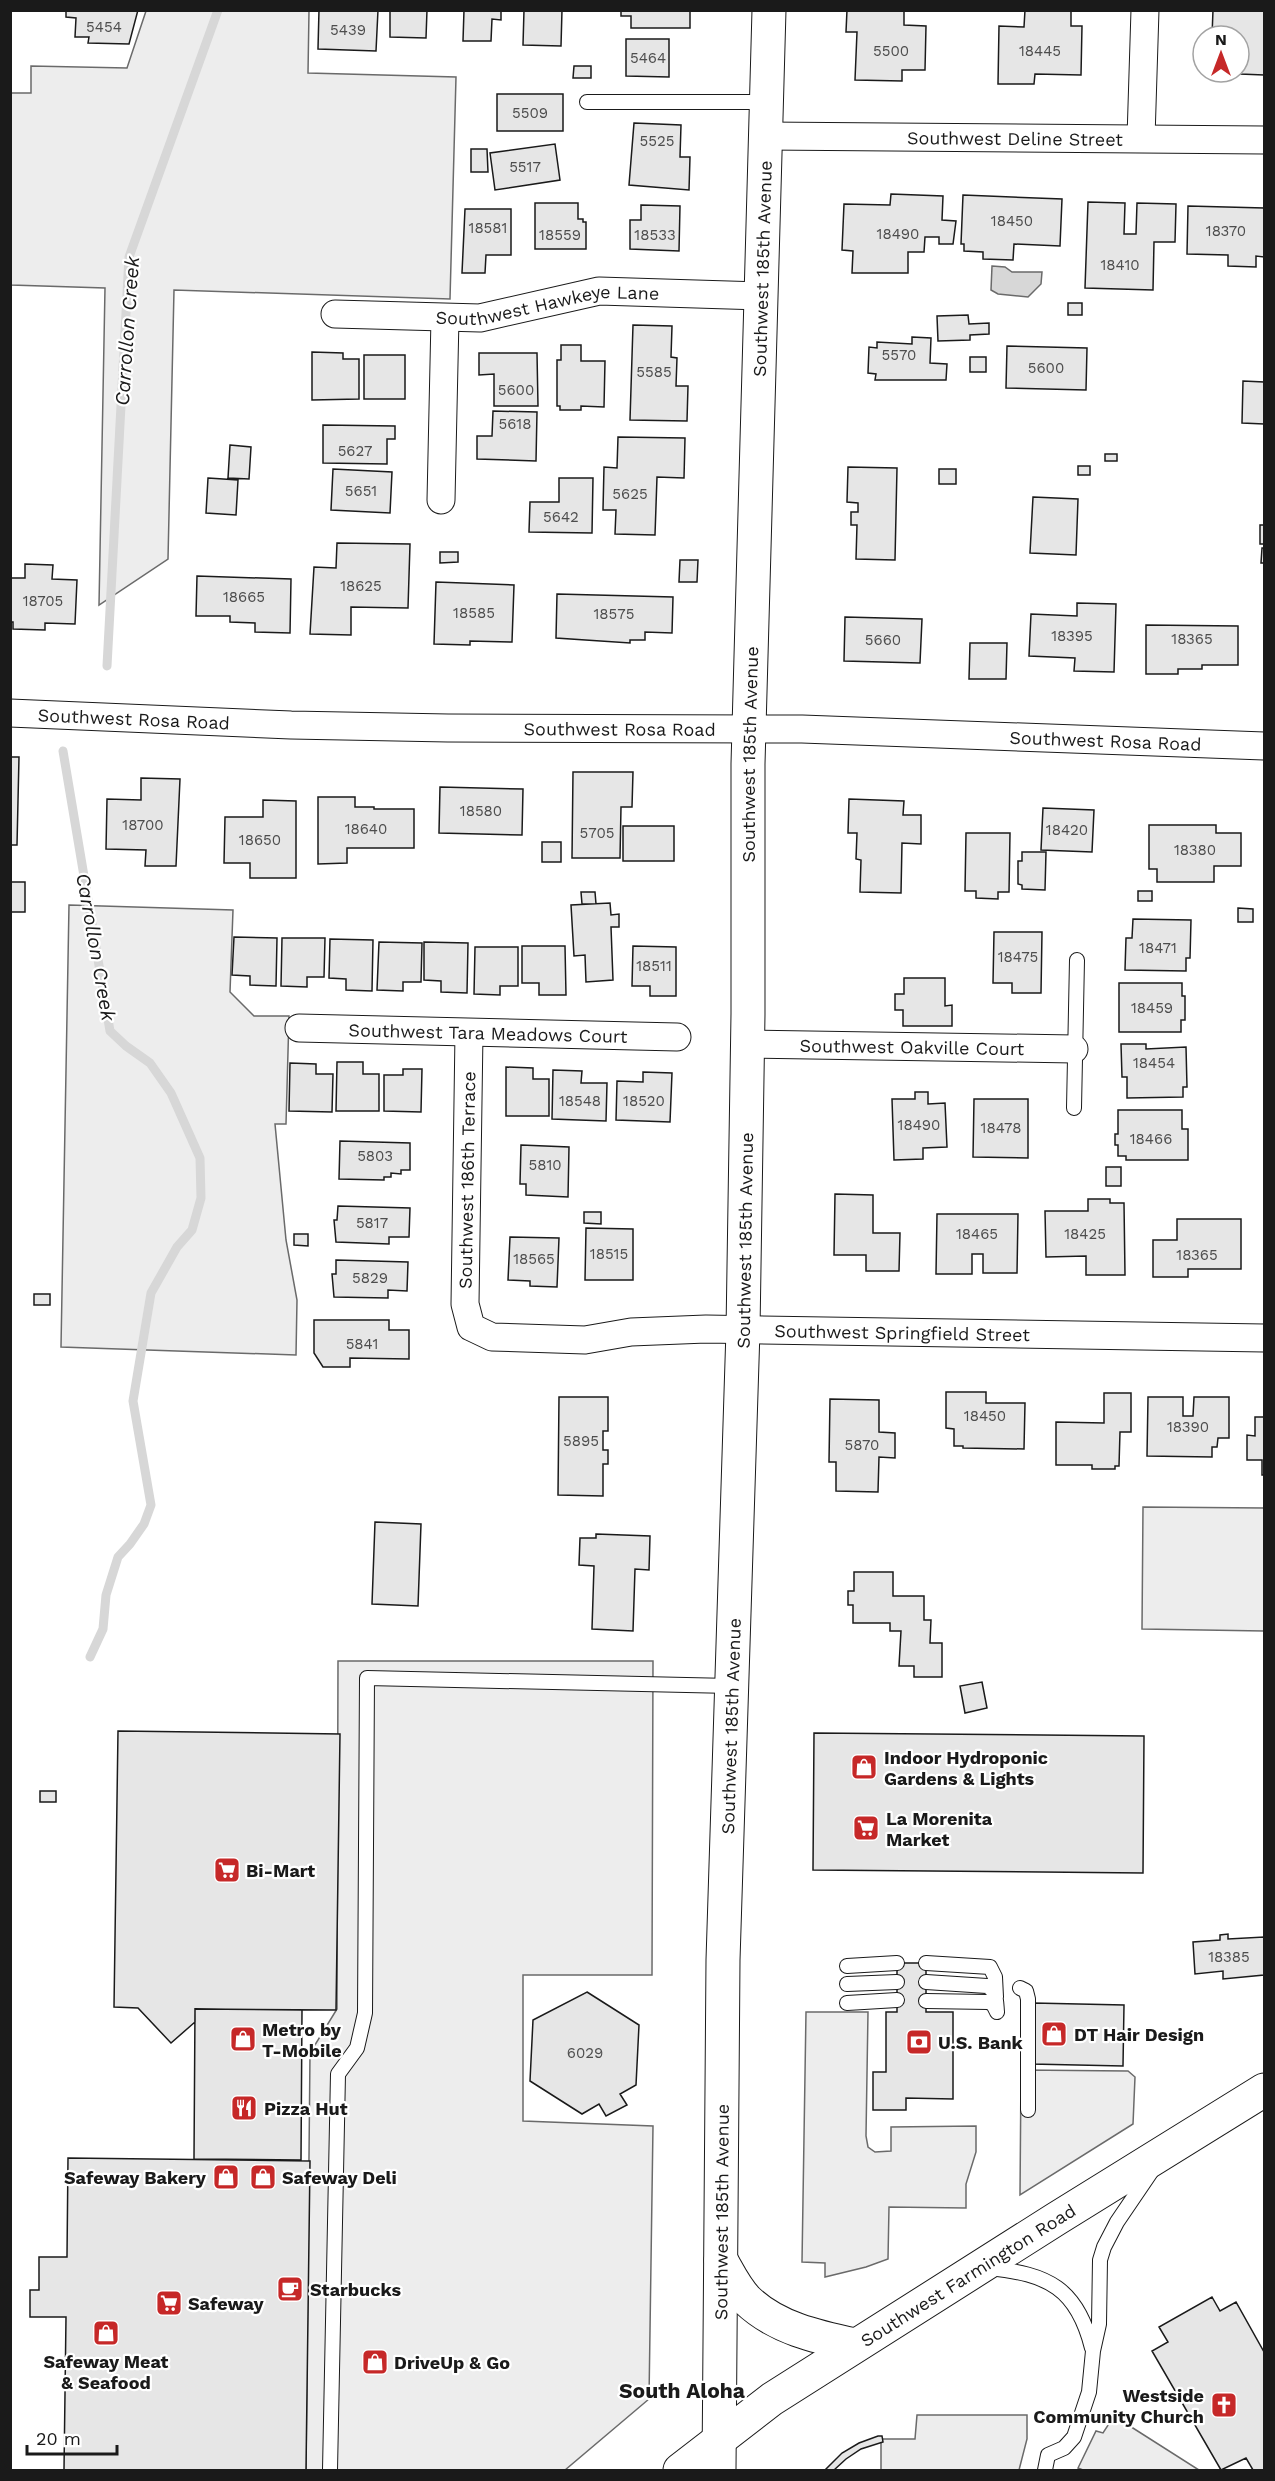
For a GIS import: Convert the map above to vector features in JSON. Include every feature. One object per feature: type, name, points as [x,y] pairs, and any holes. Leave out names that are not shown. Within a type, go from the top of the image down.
[{"type":"main road","name":"Southwest 185th Avenue","points":[[719,2470],[723,1960],[743,1330],[748,1044],[749,728],[769,10]]},
{"type":"main road","name":"Southwest Farmington Road","points":[[680,2470],[772,2399],[1264,2090]]},
{"type":"main road","points":[[721,2260],[746,2299],[762,2312],[802,2332],[855,2345]]},
{"type":"street","points":[[1141,138],[1145,10]]},
{"type":"street","name":"Southwest Deline Street","points":[[765,136],[1264,140]]},
{"type":"street","name":"Southwest Hawkeye Lane","points":[[335,314],[480,318],[599,291],[761,296]]},
{"type":"street","points":[[441,500],[445,318]]},
{"type":"street","name":"Southwest Rosa Road","points":[[10,713],[347,726],[749,728],[1264,746]]},
{"type":"street","name":"Southwest Tara Meadows Court","points":[[299,1028],[677,1037]]},
{"type":"street","name":"Southwest 186th Terrace","points":[[469,1033],[465,1304],[471,1327]]},
{"type":"street","name":"Southwest Oakville Court","points":[[748,1044],[1074,1049]]},
{"type":"street","name":"Southwest Springfield Street","points":[[471,1327],[492,1337],[585,1340],[631,1332],[743,1330],[1264,1338]]},
{"type":"lane","points":[[587,102],[767,102]]},
{"type":"lane","points":[[1074,1108],[1077,960]]},
{"type":"lane","points":[[330,2470],[338,2073],[357,2048],[365,2013],[367,1677],[731,1686]]},
{"type":"lane","points":[[847,1966],[897,1963]]},
{"type":"lane","points":[[926,1963],[990,1967],[995,1977],[997,2012],[993,2004],[988,2002],[926,2001]]},
{"type":"lane","points":[[847,1984],[897,1982]]},
{"type":"lane","points":[[926,1982],[987,1986],[993,1989],[996,1997]]},
{"type":"lane","points":[[1020,1988],[1026,1991],[1028,1999],[1028,2110]]},
{"type":"lane","points":[[847,2003],[897,2000]]},
{"type":"lane","points":[[1045,2470],[1048,2455],[1064,2448],[1074,2437],[1089,2392],[1093,2351],[1099,2324],[1100,2260],[1104,2247],[1117,2222],[1164,2152]]},
{"type":"lane","points":[[981,2268],[1012,2271],[1049,2281],[1076,2305],[1087,2329],[1093,2351]]},
{"type":"shaded area","points":[[146,11],[309,11],[308,73],[456,77],[450,299],[174,290],[168,559],[99,605],[105,288],[11,285],[11,93],[31,93],[31,66],[127,68]]},
{"type":"shaded area","points":[[992,266],[1005,267],[1012,272],[1042,272],[1041,284],[1028,297],[998,294],[991,290]]},
{"type":"shaded area","points":[[69,905],[233,910],[230,992],[254,1016],[289,1016],[286,1124],[275,1124],[286,1240],[297,1300],[296,1355],[61,1347]]},
{"type":"shaded area","points":[[1143,1507],[1264,1508],[1264,1631],[1142,1629]]},
{"type":"shaded area","points":[[338,1661],[653,1661],[652,1975],[523,1975],[523,2121],[653,2126],[649,2399],[565,2470],[306,2470],[310,2053],[337,2009]]},
{"type":"shaded area","points":[[806,2012],[868,2012],[866,2136],[868,2147],[875,2152],[891,2151],[891,2127],[976,2126],[976,2152],[966,2184],[966,2208],[889,2207],[888,2259],[825,2277],[825,2263],[802,2262]]},
{"type":"shaded area","points":[[1021,2070],[1128,2071],[1135,2077],[1133,2124],[1020,2195]]},
{"type":"shaded area","points":[[917,2415],[1027,2415],[1027,2439],[1019,2470],[881,2470],[881,2439],[915,2439]]},
{"type":"shaded area","points":[[1114,2416],[1199,2470],[1083,2470],[1078,2468],[1096,2431],[1103,2433]]},
{"type":"building","points":[[66,10],[138,10],[129,44],[88,43],[89,37],[75,37],[76,18],[66,17]]},
{"type":"building","points":[[319,10],[378,10],[376,51],[318,49]]},
{"type":"building","points":[[390,10],[427,10],[426,38],[390,37]]},
{"type":"building","points":[[464,10],[501,10],[501,20],[492,19],[491,41],[463,41]]},
{"type":"building","points":[[524,10],[562,10],[561,46],[523,45]]},
{"type":"building","points":[[621,10],[690,10],[690,28],[631,28],[631,16],[621,16]]},
{"type":"building","points":[[847,10],[904,10],[904,25],[926,26],[925,70],[902,70],[902,81],[855,80],[857,32],[846,32]]},
{"type":"building","points":[[1025,10],[1071,10],[1071,26],[1082,26],[1081,75],[1035,74],[1034,84],[998,84],[999,26],[1024,27]]},
{"type":"building","points":[[1213,10],[1264,10],[1264,75],[1251,74],[1251,24],[1212,24]]},
{"type":"building","points":[[626,39],[669,39],[669,77],[626,76]]},
{"type":"building","points":[[574,66],[591,66],[591,78],[573,78]]},
{"type":"building","points":[[497,94],[563,94],[563,131],[497,131]]},
{"type":"building","points":[[634,123],[681,125],[680,157],[690,157],[689,190],[629,185]]},
{"type":"building","points":[[555,144],[560,180],[495,190],[490,153]]},
{"type":"building","points":[[471,149],[487,149],[488,172],[471,172]]},
{"type":"building","points":[[891,194],[943,196],[942,220],[956,221],[953,244],[939,244],[939,237],[925,237],[924,252],[908,252],[908,273],[852,273],[853,251],[842,250],[844,204],[890,205]]},
{"type":"building","points":[[963,195],[1062,199],[1060,246],[1014,244],[1013,260],[983,259],[983,252],[964,251],[964,244],[961,244]]},
{"type":"building","points":[[1088,202],[1125,203],[1124,234],[1136,234],[1137,203],[1176,204],[1175,242],[1154,242],[1153,290],[1085,288]]},
{"type":"building","points":[[535,203],[578,203],[578,219],[586,222],[586,249],[535,249]]},
{"type":"building","points":[[641,205],[680,206],[679,251],[630,249],[630,220],[641,220]]},
{"type":"building","points":[[1188,206],[1264,208],[1264,257],[1256,256],[1256,267],[1228,266],[1228,255],[1187,254]]},
{"type":"building","points":[[465,209],[511,209],[511,255],[486,255],[485,273],[462,273]]},
{"type":"building","points":[[1068,303],[1082,303],[1082,315],[1068,315]]},
{"type":"building","points":[[968,315],[969,324],[989,323],[989,334],[970,335],[970,340],[938,341],[937,316]]},
{"type":"building","points":[[633,325],[672,326],[671,357],[677,358],[676,386],[688,386],[687,421],[630,420]]},
{"type":"building","points":[[912,337],[931,338],[930,363],[947,364],[946,380],[875,380],[876,374],[868,373],[869,347],[877,348],[877,342],[912,344]]},
{"type":"building","points":[[561,345],[581,345],[581,361],[605,361],[604,407],[581,406],[581,410],[560,410],[560,406],[557,406],[557,360],[561,360]]},
{"type":"building","points":[[1007,346],[1087,348],[1086,390],[1006,388]]},
{"type":"building","points":[[312,352],[343,353],[343,359],[359,359],[359,399],[312,400]]},
{"type":"building","points":[[479,353],[537,353],[538,406],[494,406],[494,374],[479,375]]},
{"type":"building","points":[[364,355],[405,355],[405,399],[364,399]]},
{"type":"building","points":[[970,357],[986,357],[986,372],[970,372]]},
{"type":"building","points":[[1243,381],[1264,382],[1264,424],[1242,423]]},
{"type":"building","points":[[493,411],[537,412],[536,461],[477,459],[477,436],[492,436]]},
{"type":"building","points":[[323,425],[395,426],[395,439],[387,439],[387,464],[323,463]]},
{"type":"building","points":[[618,437],[685,438],[684,478],[657,477],[655,535],[615,534],[616,510],[603,510],[604,467],[617,468]]},
{"type":"building","points":[[230,445],[251,447],[249,479],[228,478]]},
{"type":"building","points":[[1105,454],[1117,454],[1117,461],[1105,461]]},
{"type":"building","points":[[1078,466],[1090,466],[1090,475],[1078,475]]},
{"type":"building","points":[[848,467],[897,468],[895,560],[856,559],[857,525],[851,525],[851,512],[858,512],[858,503],[847,502]]},
{"type":"building","points":[[333,469],[392,472],[390,513],[331,510]]},
{"type":"building","points":[[939,469],[956,469],[956,484],[939,484]]},
{"type":"building","points":[[208,478],[238,480],[236,515],[206,513]]},
{"type":"building","points":[[559,478],[593,478],[592,533],[529,532],[530,502],[559,502]]},
{"type":"building","points":[[1033,497],[1078,499],[1076,555],[1030,553]]},
{"type":"building","points":[[1260,525],[1264,525],[1264,544],[1260,544]]},
{"type":"building","points":[[337,543],[410,544],[408,608],[351,607],[351,635],[310,634],[314,567],[336,568]]},
{"type":"building","points":[[1262,548],[1264,548],[1264,563],[1261,563]]},
{"type":"building","points":[[440,552],[458,552],[458,562],[440,563]]},
{"type":"building","points":[[680,560],[698,560],[697,582],[679,582]]},
{"type":"building","points":[[25,564],[53,565],[52,579],[77,580],[75,624],[45,623],[45,630],[13,629],[13,622],[10,622],[10,578],[25,578]]},
{"type":"building","points":[[197,576],[291,579],[290,633],[255,632],[255,623],[230,622],[230,616],[196,616]]},
{"type":"building","points":[[436,582],[514,585],[512,642],[470,641],[470,645],[434,644]]},
{"type":"building","points":[[557,594],[673,597],[672,633],[645,632],[645,640],[630,640],[630,643],[556,638]]},
{"type":"building","points":[[1077,603],[1116,604],[1114,672],[1074,671],[1075,658],[1029,656],[1031,614],[1077,616]]},
{"type":"building","points":[[845,617],[922,619],[920,663],[844,661]]},
{"type":"building","points":[[1146,625],[1238,626],[1238,665],[1202,665],[1202,669],[1178,669],[1178,674],[1146,674]]},
{"type":"building","points":[[970,643],[1007,643],[1006,679],[969,679]]},
{"type":"building","points":[[10,757],[19,757],[17,845],[10,845]]},
{"type":"building","points":[[573,772],[633,772],[632,807],[621,807],[620,858],[572,858]]},
{"type":"building","points":[[141,778],[180,779],[176,866],[145,866],[146,850],[106,849],[107,799],[141,800]]},
{"type":"building","points":[[440,787],[523,789],[522,835],[439,833]]},
{"type":"building","points":[[318,797],[355,797],[355,807],[414,809],[414,848],[347,848],[347,863],[318,864]]},
{"type":"building","points":[[849,799],[904,801],[903,815],[921,815],[921,844],[902,843],[901,893],[860,892],[861,860],[856,859],[857,833],[848,833]]},
{"type":"building","points":[[263,800],[296,801],[296,878],[250,878],[250,863],[224,863],[225,817],[263,817]]},
{"type":"building","points":[[1043,808],[1094,810],[1092,852],[1041,850]]},
{"type":"building","points":[[1149,825],[1216,825],[1216,833],[1241,833],[1241,866],[1214,866],[1214,882],[1157,882],[1157,869],[1149,869]]},
{"type":"building","points":[[623,826],[674,826],[674,861],[623,861]]},
{"type":"building","points":[[966,833],[1010,833],[1009,892],[998,892],[998,899],[976,898],[976,891],[965,891]]},
{"type":"building","points":[[542,842],[561,842],[561,862],[542,862]]},
{"type":"building","points":[[1022,852],[1046,852],[1045,890],[1022,889],[1022,885],[1018,884],[1018,861],[1022,861]]},
{"type":"building","points":[[10,882],[25,882],[25,912],[10,912]]},
{"type":"building","points":[[1138,891],[1152,891],[1152,901],[1138,901]]},
{"type":"building","points":[[581,892],[595,892],[596,904],[582,904]]},
{"type":"building","points":[[610,903],[611,915],[619,914],[619,927],[611,927],[613,980],[586,982],[585,955],[574,956],[571,905]]},
{"type":"building","points":[[1238,908],[1253,909],[1253,922],[1238,922]]},
{"type":"building","points":[[1133,919],[1191,920],[1190,958],[1186,958],[1186,971],[1125,970],[1126,938],[1132,938]]},
{"type":"building","points":[[994,932],[1042,932],[1041,993],[1012,993],[1012,983],[993,983]]},
{"type":"building","points":[[234,937],[277,938],[276,986],[250,985],[250,976],[232,975]]},
{"type":"building","points":[[282,938],[325,938],[324,977],[307,977],[307,987],[281,986]]},
{"type":"building","points":[[330,939],[373,940],[372,991],[346,990],[346,979],[329,978]]},
{"type":"building","points":[[379,942],[422,943],[421,982],[403,982],[403,991],[377,990]]},
{"type":"building","points":[[424,942],[468,943],[467,993],[441,992],[441,981],[424,980]]},
{"type":"building","points":[[522,946],[565,946],[566,995],[539,995],[539,983],[522,983]]},
{"type":"building","points":[[633,946],[676,947],[676,996],[650,996],[650,986],[632,986]]},
{"type":"building","points":[[475,947],[518,947],[518,986],[500,986],[500,995],[474,994]]},
{"type":"building","points":[[904,978],[945,978],[945,1006],[952,1005],[952,1026],[903,1026],[903,1010],[895,1010],[895,994],[904,994]]},
{"type":"building","points":[[1119,983],[1182,983],[1182,996],[1185,996],[1185,1020],[1181,1020],[1181,1032],[1119,1032]]},
{"type":"building","points":[[1121,1044],[1146,1044],[1146,1049],[1186,1047],[1187,1087],[1183,1087],[1183,1097],[1127,1098],[1127,1077],[1122,1077]]},
{"type":"building","points":[[337,1062],[363,1062],[363,1074],[379,1074],[379,1111],[336,1111]]},
{"type":"building","points":[[290,1063],[316,1064],[316,1074],[333,1074],[332,1112],[289,1111]]},
{"type":"building","points":[[506,1067],[533,1068],[533,1079],[549,1079],[549,1116],[506,1116]]},
{"type":"building","points":[[403,1069],[422,1069],[421,1112],[384,1111],[384,1075],[403,1075]]},
{"type":"building","points":[[553,1070],[582,1071],[581,1083],[607,1083],[606,1121],[552,1119]]},
{"type":"building","points":[[643,1072],[672,1073],[670,1122],[616,1120],[617,1081],[643,1082]]},
{"type":"building","points":[[915,1092],[928,1092],[928,1104],[945,1103],[947,1147],[923,1148],[923,1159],[894,1160],[892,1099],[915,1099]]},
{"type":"building","points":[[974,1099],[1028,1099],[1028,1158],[973,1157]]},
{"type":"building","points":[[1118,1110],[1182,1110],[1182,1129],[1188,1129],[1188,1160],[1126,1160],[1126,1156],[1118,1156],[1115,1134],[1118,1134]]},
{"type":"building","points":[[340,1141],[410,1143],[410,1170],[401,1170],[401,1174],[391,1173],[391,1177],[384,1177],[384,1180],[339,1179]]},
{"type":"building","points":[[521,1145],[569,1147],[568,1197],[526,1195],[526,1184],[520,1184]]},
{"type":"building","points":[[1106,1167],[1121,1167],[1121,1186],[1106,1186]]},
{"type":"building","points":[[835,1194],[873,1195],[873,1233],[900,1233],[899,1271],[866,1271],[866,1255],[834,1255]]},
{"type":"building","points":[[1088,1199],[1110,1199],[1110,1203],[1124,1203],[1125,1275],[1086,1275],[1086,1256],[1046,1257],[1045,1211],[1088,1211]]},
{"type":"building","points":[[338,1206],[410,1208],[409,1237],[389,1237],[389,1244],[336,1242],[334,1220],[337,1220]]},
{"type":"building","points":[[584,1212],[601,1212],[601,1224],[584,1223]]},
{"type":"building","points":[[937,1214],[1018,1214],[1017,1273],[983,1273],[983,1254],[972,1254],[972,1274],[936,1274]]},
{"type":"building","points":[[1177,1219],[1241,1219],[1241,1269],[1188,1269],[1188,1277],[1153,1277],[1153,1240],[1177,1240]]},
{"type":"building","points":[[586,1228],[633,1229],[633,1280],[585,1280]]},
{"type":"building","points":[[294,1234],[308,1234],[308,1246],[294,1245]]},
{"type":"building","points":[[510,1237],[559,1238],[557,1287],[530,1286],[530,1281],[508,1280]]},
{"type":"building","points":[[336,1260],[408,1262],[407,1291],[388,1290],[388,1298],[334,1297],[332,1274],[336,1274]]},
{"type":"building","points":[[34,1294],[50,1294],[50,1305],[34,1305]]},
{"type":"building","points":[[314,1320],[389,1320],[389,1330],[409,1330],[409,1359],[350,1358],[350,1367],[323,1367],[314,1353]]},
{"type":"building","points":[[946,1392],[986,1392],[986,1403],[1025,1403],[1024,1449],[954,1446],[954,1429],[946,1428]]},
{"type":"building","points":[[1104,1393],[1131,1393],[1131,1432],[1120,1432],[1119,1466],[1115,1466],[1115,1469],[1092,1469],[1092,1465],[1056,1465],[1056,1422],[1104,1423]]},
{"type":"building","points":[[559,1397],[608,1397],[608,1431],[603,1431],[603,1450],[608,1450],[608,1464],[603,1464],[603,1496],[558,1495]]},
{"type":"building","points":[[1148,1397],[1183,1397],[1183,1416],[1193,1416],[1194,1397],[1229,1397],[1229,1438],[1218,1438],[1217,1447],[1212,1447],[1212,1457],[1147,1456]]},
{"type":"building","points":[[830,1399],[879,1400],[879,1432],[895,1433],[895,1458],[879,1457],[878,1492],[836,1491],[836,1462],[829,1462]]},
{"type":"building","points":[[1255,1417],[1264,1417],[1264,1475],[1262,1475],[1262,1460],[1247,1460],[1247,1435],[1255,1436]]},
{"type":"building","points":[[375,1522],[421,1524],[418,1606],[372,1604]]},
{"type":"building","points":[[596,1534],[650,1536],[649,1570],[635,1569],[633,1631],[592,1629],[594,1566],[579,1565],[580,1538],[596,1538]]},
{"type":"building","points":[[854,1572],[893,1572],[893,1596],[924,1596],[924,1620],[931,1620],[930,1643],[942,1643],[942,1677],[914,1677],[914,1666],[899,1666],[901,1631],[890,1631],[890,1623],[853,1623],[853,1605],[848,1605],[848,1591],[854,1591]]},
{"type":"building","points":[[982,1682],[987,1708],[965,1713],[960,1686]]},
{"type":"building","name":"Bi-Mart","points":[[118,1731],[340,1734],[336,2010],[195,2009],[195,2022],[171,2043],[138,2008],[114,2007]]},
{"type":"building","points":[[814,1733],[1144,1736],[1143,1873],[813,1870]]},
{"type":"building","points":[[40,1791],[56,1791],[56,1802],[40,1802]]},
{"type":"building","points":[[1228,1934],[1228,1939],[1264,1937],[1264,1975],[1223,1979],[1223,1971],[1195,1974],[1193,1942],[1220,1940],[1220,1935]]},
{"type":"building","name":"U.S. Bank","points":[[897,1963],[926,1963],[926,2012],[953,2012],[953,2099],[906,2098],[906,2110],[873,2110],[873,2072],[886,2072],[886,2012],[897,2012]]},
{"type":"building","points":[[587,1992],[639,2025],[636,2085],[620,2094],[627,2105],[606,2116],[599,2104],[582,2114],[530,2081],[533,2020]]},
{"type":"building","points":[[1033,2003],[1124,2005],[1123,2066],[1031,2064]]},
{"type":"building","points":[[195,2009],[302,2010],[301,2160],[194,2159]]},
{"type":"building","name":"Safeway","points":[[68,2158],[310,2161],[306,2470],[64,2470],[66,2317],[30,2317],[30,2290],[39,2290],[39,2257],[67,2257]]},
{"type":"building","name":"Westside Community Church","points":[[1212,2297],[1220,2311],[1236,2302],[1264,2352],[1264,2470],[1253,2470],[1246,2458],[1221,2470],[1152,2351],[1168,2342],[1159,2327]]},
{"type":"building","points":[[882,2436],[883,2442],[861,2449],[834,2470],[825,2470],[842,2453]]},
{"type":"waterway","name":"Carrollon Creek","points":[[107,666],[129,257],[218,10]]},
{"type":"waterway","name":"Carrollon Creek","points":[[63,751],[110,1031],[150,1063],[171,1093],[200,1158],[201,1198],[192,1230],[177,1247],[151,1293],[133,1401],[151,1505],[144,1524],[118,1557],[106,1595],[103,1629],[90,1657]]},
{"type":"place","name":"Indoor Hydroponic Gardens & Lights","points":[[864,1767]]},
{"type":"place","name":"La Morenita Market","points":[[866,1828]]},
{"type":"place","name":"Bi-Mart","points":[[227,1870]]},
{"type":"place","name":"DT Hair Design","points":[[1054,2034]]},
{"type":"place","name":"Metro by T-Mobile","points":[[243,2039]]},
{"type":"place","name":"U.S. Bank","points":[[919,2042]]},
{"type":"place","name":"Pizza Hut","points":[[244,2108]]},
{"type":"place","name":"Safeway Bakery","points":[[226,2177]]},
{"type":"place","name":"Safeway Deli","points":[[263,2177]]},
{"type":"place","name":"Starbucks","points":[[290,2289]]},
{"type":"place","name":"Safeway","points":[[169,2303]]},
{"type":"place","name":"Safeway Meat & Seafood","points":[[106,2333]]},
{"type":"place","name":"DriveUp & Go","points":[[375,2362]]},
{"type":"place","name":"Westside Community Church","points":[[1224,2405]]},
{"type":"district","name":"South Aloha","points":[[682,2390]]}]
